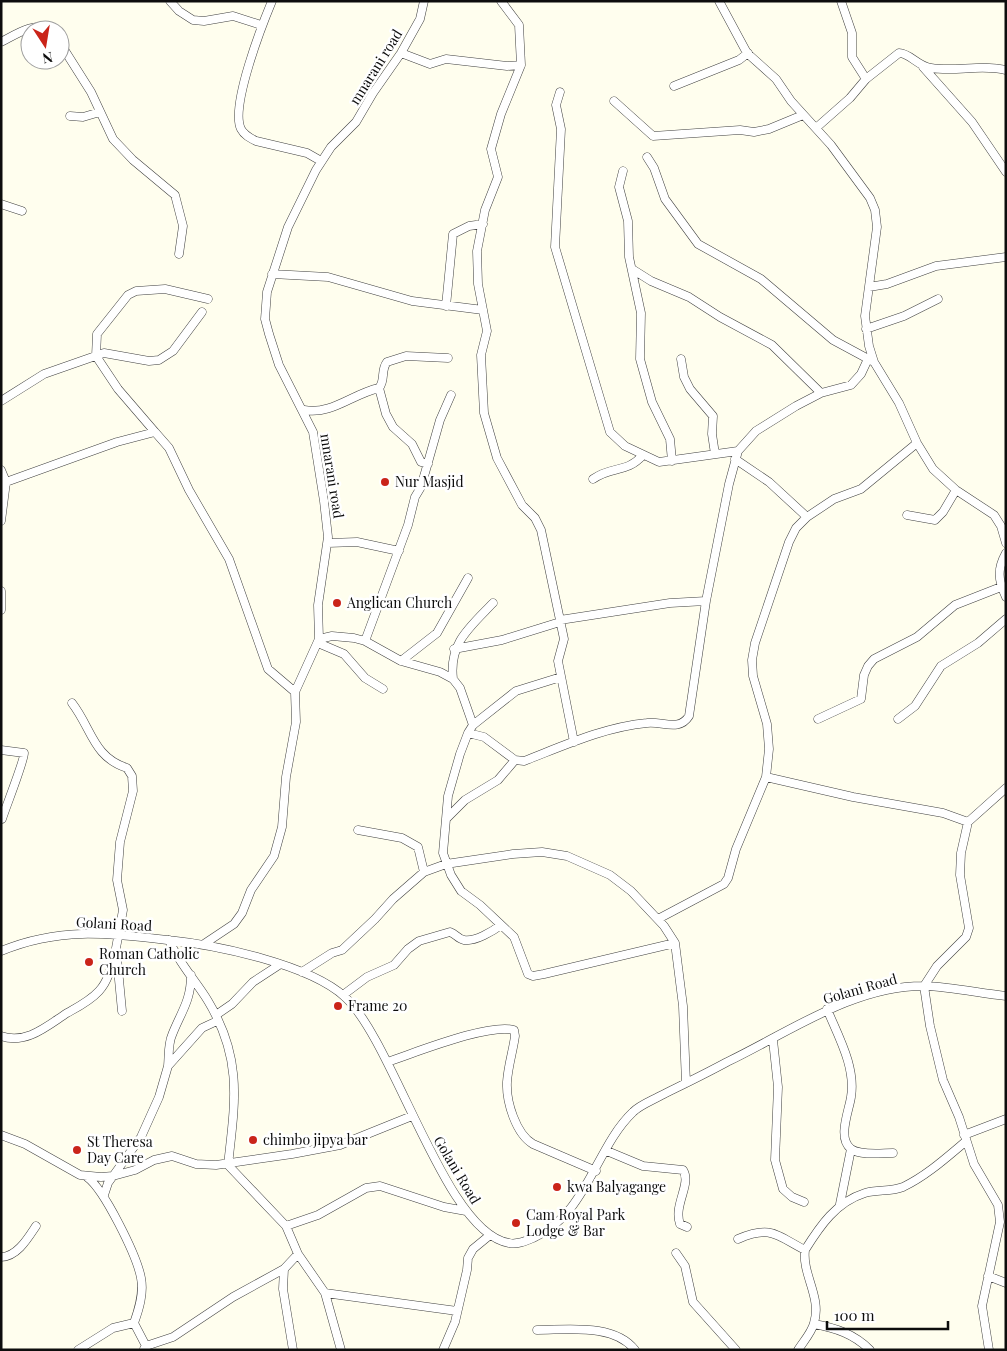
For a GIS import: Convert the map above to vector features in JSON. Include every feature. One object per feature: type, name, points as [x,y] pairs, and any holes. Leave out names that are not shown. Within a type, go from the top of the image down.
[{"type":"street","points":[[170,1],[179,11],[194,20],[204,21],[233,16],[261,26]]},
{"type":"street","points":[[272,1],[261,26],[240,100],[238,116],[241,130],[256,141],[307,153],[321,161]]},
{"type":"street","name":"mnarani road","points":[[204,944],[234,924],[242,913],[251,890],[274,856],[282,827],[286,777],[296,722],[295,692],[319,641],[318,604],[328,542],[324,501],[313,432],[304,410],[279,365],[268,334],[265,307],[272,274],[288,228],[321,161],[331,147],[356,122],[372,92],[401,53],[420,19],[424,1]]},
{"type":"street","points":[[501,1],[519,25],[521,65],[501,114],[491,149],[498,177],[485,210],[477,251],[478,284],[487,330],[481,364],[485,423],[497,458],[522,504],[535,518],[541,530],[564,639],[558,661],[574,742]]},
{"type":"street","points":[[720,1],[748,53],[776,79],[803,115],[831,145],[870,198],[875,210],[877,227],[865,316],[871,361],[899,403],[917,443],[933,469],[956,490],[994,515],[1001,526],[1006,543]]},
{"type":"street","points":[[841,1],[852,33],[852,57],[866,79]]},
{"type":"street","points":[[1,42],[20,33]]},
{"type":"street","points":[[401,53],[430,64],[446,59],[507,66],[521,65]]},
{"type":"street","points":[[674,86],[739,60],[748,53]]},
{"type":"street","points":[[816,128],[850,98],[866,79],[899,53],[906,54],[923,67],[972,122],[1006,172]]},
{"type":"street","points":[[70,58],[113,139],[133,160],[174,195],[183,226],[179,254]]},
{"type":"street","points":[[923,67],[954,69],[996,68],[1006,70]]},
{"type":"street","points":[[560,92],[556,104],[561,130],[555,240],[559,266],[570,291],[610,432],[625,446],[659,462],[738,451]]},
{"type":"street","points":[[614,102],[653,136],[740,130],[754,132],[803,115]]},
{"type":"street","points":[[70,116],[83,116],[100,112]]},
{"type":"street","points":[[647,157],[654,168],[664,199],[698,244],[761,279],[833,340],[871,361]]},
{"type":"street","points":[[623,170],[619,187],[628,221],[627,239],[641,313],[642,326],[639,348],[642,366],[652,402],[670,439],[672,461]]},
{"type":"street","points":[[1,204],[22,211]]},
{"type":"street","points":[[446,306],[453,234],[460,229],[483,224]]},
{"type":"street","points":[[869,287],[887,284],[936,266],[1006,257]]},
{"type":"street","points":[[632,270],[650,281],[689,297],[720,317],[772,345],[822,393]]},
{"type":"street","points":[[272,274],[328,277],[412,300],[483,310]]},
{"type":"street","points":[[208,299],[165,289],[136,291],[128,295],[100,329],[95,345],[96,356],[118,389],[169,448],[189,490],[229,559],[268,669],[295,692]]},
{"type":"street","points":[[866,329],[904,316],[938,299]]},
{"type":"street","points":[[1,401],[44,374],[96,356],[108,353],[149,361],[159,360],[173,352],[202,312]]},
{"type":"street","points":[[428,464],[421,462],[412,444],[393,427],[386,414],[379,388],[383,380],[382,369],[387,362],[406,356],[448,358]]},
{"type":"street","points":[[681,359],[684,377],[690,389],[713,416],[712,434],[715,454]]},
{"type":"street","points":[[468,732],[484,737],[515,760],[524,761],[574,742],[621,728],[648,722],[675,726],[686,721],[689,716],[706,601],[738,451],[756,431],[822,393],[850,385],[862,374],[871,361]]},
{"type":"street","points":[[304,410],[322,412],[366,391],[379,388]]},
{"type":"street","points":[[365,641],[399,551],[415,497],[421,487],[440,420],[451,395]]},
{"type":"street","points":[[6,482],[117,442],[155,432]]},
{"type":"street","points":[[658,919],[724,884],[728,878],[744,826],[766,777],[769,749],[767,724],[753,676],[755,643],[788,542],[796,528],[807,517],[834,499],[861,489],[917,443]]},
{"type":"street","points":[[593,479],[608,470],[630,467],[643,455]]},
{"type":"street","points":[[735,459],[769,482],[807,517]]},
{"type":"street","points":[[1,470],[6,482],[1,520]]},
{"type":"street","points":[[907,514],[935,520],[956,490]]},
{"type":"street","points":[[328,542],[357,542],[399,551]]},
{"type":"street","points":[[1006,553],[999,566],[998,580],[1006,596]]},
{"type":"street","points":[[400,661],[437,633],[468,578]]},
{"type":"street","points":[[818,719],[861,699],[864,675],[874,659],[917,637],[955,605],[1001,587]]},
{"type":"street","points":[[1,591],[1,610]]},
{"type":"street","points":[[454,649],[502,640],[560,621],[670,603],[706,601]]},
{"type":"street","points":[[453,679],[451,662],[454,649],[469,627],[493,604]]},
{"type":"street","points":[[898,719],[915,706],[941,666],[978,642],[1006,618]]},
{"type":"street","points":[[319,641],[342,636],[365,641],[400,661],[440,672],[453,679],[460,688],[473,725]]},
{"type":"street","points":[[319,641],[344,654],[365,678],[383,689]]},
{"type":"street","points":[[561,677],[516,691],[473,725],[468,732],[453,779],[443,853],[446,864],[461,891],[514,937],[524,966],[533,976],[675,943]]},
{"type":"street","points":[[1,1036],[17,1039],[40,1032],[92,998],[108,980],[118,934],[122,926],[123,910],[117,880],[117,859],[124,824],[130,807],[132,776],[127,768],[113,763],[104,756],[72,703]]},
{"type":"street","points":[[1,750],[21,752],[24,753],[25,757],[15,777],[2,819]]},
{"type":"street","points":[[447,818],[465,800],[498,780],[515,760]]},
{"type":"street","points":[[766,777],[853,798],[943,813],[968,822]]},
{"type":"street","points":[[989,1350],[982,1306],[1003,1222],[995,1197],[974,1164],[943,1080],[936,1054],[924,986],[937,966],[966,937],[969,928],[960,875],[960,853],[968,822],[1006,788]]},
{"type":"street","points":[[358,830],[410,841],[418,846],[424,872]]},
{"type":"street","points":[[302,972],[332,952],[342,950],[375,919],[393,898],[424,872],[446,864],[513,854],[542,852],[567,856],[610,875],[631,891],[658,919],[675,943],[683,1006],[686,1083]]},
{"type":"street","points":[[343,995],[367,977],[394,965],[408,949],[419,941],[450,932],[463,940],[470,940],[488,933],[501,925]]},
{"type":"street","name":"Golani Road","points":[[1,951],[26,941],[60,934],[118,934],[204,944],[302,972],[343,995],[367,1023],[412,1116],[466,1210],[490,1235],[508,1243],[524,1242],[540,1235],[563,1217],[596,1171],[617,1131],[635,1110],[773,1040],[827,1009],[893,990],[924,986],[1006,996]]},
{"type":"street","points":[[169,940],[176,957],[191,974],[216,1018],[229,1048],[234,1071],[235,1114],[228,1165]]},
{"type":"street","points":[[116,948],[122,1011]]},
{"type":"street","points":[[168,1066],[202,1028],[232,1004],[253,982],[279,964]]},
{"type":"street","points":[[104,1195],[113,1176],[141,1137],[159,1097],[168,1066],[172,1035],[184,1014],[191,991],[191,974]]},
{"type":"street","points":[[827,1009],[849,1066],[851,1096],[845,1135],[851,1149],[840,1204]]},
{"type":"street","points":[[387,1062],[476,1032],[498,1028],[514,1030],[515,1036],[507,1083],[508,1096],[521,1134],[525,1140],[533,1144],[596,1171]]},
{"type":"street","points":[[773,1040],[778,1087],[775,1160],[783,1189],[792,1198],[804,1202]]},
{"type":"street","points":[[1,1135],[25,1144],[72,1172],[86,1176],[113,1176],[135,1170],[158,1158],[172,1156],[196,1164],[228,1165],[340,1145],[412,1116]]},
{"type":"street","points":[[798,1350],[814,1324],[816,1306],[808,1274],[805,1250],[815,1233],[840,1204],[865,1192],[902,1187],[930,1170],[965,1138],[1006,1119]]},
{"type":"street","points":[[851,1149],[860,1152],[893,1153]]},
{"type":"street","points":[[607,1151],[643,1166],[683,1170],[686,1182],[680,1196],[677,1217],[680,1224],[686,1227]]},
{"type":"street","points":[[228,1165],[286,1226],[298,1254],[325,1293],[341,1350]]},
{"type":"street","points":[[86,1176],[104,1195],[138,1265],[142,1279],[140,1304],[134,1323],[145,1348],[173,1337],[233,1297],[284,1269],[298,1254]]},
{"type":"street","points":[[286,1226],[318,1215],[366,1188],[380,1186],[444,1207],[466,1210]]},
{"type":"street","points":[[1,1257],[11,1255],[17,1250],[36,1226]]},
{"type":"street","points":[[738,1239],[761,1231],[770,1232],[805,1250]]},
{"type":"street","points":[[443,1350],[457,1311],[468,1258],[473,1249],[490,1235]]},
{"type":"street","points":[[676,1254],[685,1266],[693,1302],[736,1350]]},
{"type":"street","points":[[284,1269],[283,1295],[293,1350]]},
{"type":"street","points":[[988,1276],[1006,1283]]},
{"type":"street","points":[[325,1293],[457,1311]]},
{"type":"street","points":[[78,1350],[112,1328],[134,1323]]},
{"type":"street","points":[[814,1324],[841,1330],[859,1339],[870,1350]]},
{"type":"street","points":[[537,1330],[586,1330],[605,1333],[626,1339],[635,1350]]},
{"type":"place","name":"Nur Masjid","points":[[385,482]]},
{"type":"place","name":"Anglican Church","points":[[337,603]]},
{"type":"place","name":"Roman Catholic Church","points":[[89,962]]},
{"type":"place","name":"Frame 20","points":[[338,1006]]},
{"type":"place","name":"chimbo jipya bar","points":[[253,1140]]},
{"type":"place","name":"St Theresa Day Care","points":[[77,1150]]},
{"type":"place","name":"kwa Balyagange","points":[[557,1187]]},
{"type":"place","name":"Cam Royal Park Lodge & Bar","points":[[516,1223]]}]
